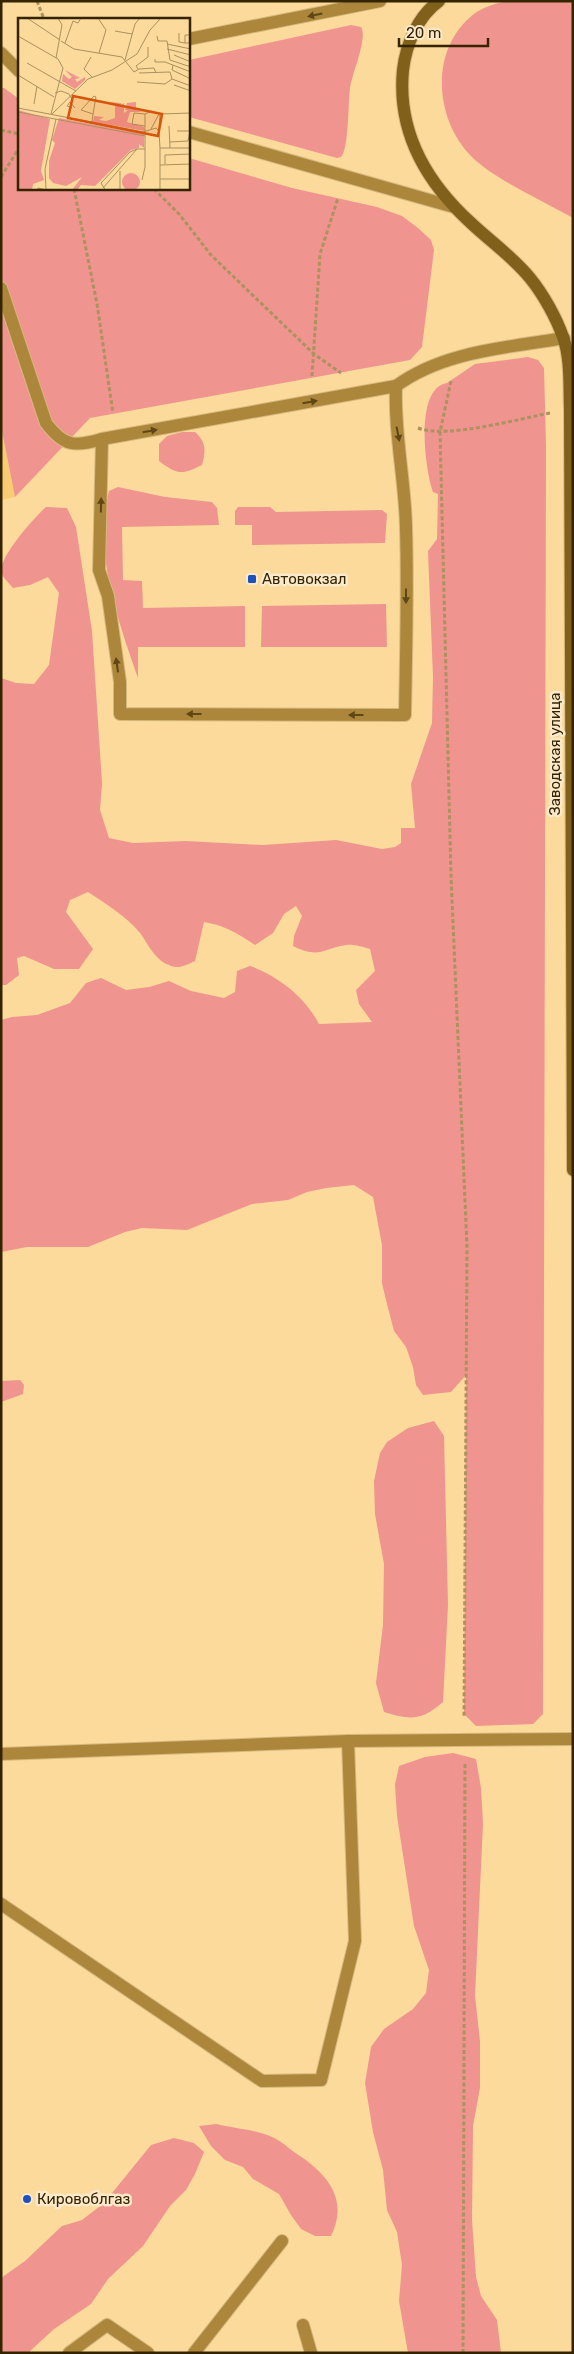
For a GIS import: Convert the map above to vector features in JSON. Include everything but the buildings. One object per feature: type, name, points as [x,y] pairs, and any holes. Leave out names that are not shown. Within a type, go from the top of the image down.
[{"type":"main road","points":[[439,1],[418,25],[408,46],[402,85],[409,134],[422,166],[454,207],[530,278],[552,313],[564,338]]},
{"type":"main road","name":"Заводская улица","points":[[564,338],[570,409],[573,1170]]},
{"type":"street","points":[[190,39],[380,1]]},
{"type":"street","points":[[1,53],[16,67]]},
{"type":"street","points":[[190,132],[454,207]]},
{"type":"street","points":[[1,288],[46,423],[57,438],[80,446],[102,439],[396,386],[412,374],[437,362],[564,338]]},
{"type":"street","points":[[102,439],[99,570],[108,596],[120,682],[120,714],[405,715],[406,527],[400,444],[395,418],[396,386]]},
{"type":"street","points":[[1,1754],[348,1740],[573,1739]]},
{"type":"street","points":[[1,1904],[262,2081],[321,2080],[355,1941],[348,1740]]},
{"type":"street","points":[[194,2353],[282,2241]]},
{"type":"street","points":[[69,2353],[107,2325],[148,2353]]},
{"type":"street","points":[[303,2325],[311,2353]]},
{"type":"path","points":[[37,1],[44,18]]},
{"type":"path","points":[[1,130],[18,134]]},
{"type":"path","points":[[1,177],[18,150]]},
{"type":"path","points":[[74,190],[97,304],[113,413]]},
{"type":"path","points":[[155,190],[179,214],[211,255],[314,354],[340,372],[358,394]]},
{"type":"path","points":[[312,376],[320,254],[338,198]]},
{"type":"path","points":[[451,380],[440,432],[451,876],[466,1247],[463,2353]]},
{"type":"path","points":[[395,418],[422,429],[440,432],[570,409]]},
{"type":"shaded area","points":[[506,1],[573,1],[573,218],[481,165],[459,141],[450,124],[444,104],[442,84],[449,46],[459,29],[474,14]]},
{"type":"shaded area","points":[[351,25],[361,27],[363,39],[351,82],[346,145],[341,157],[337,158],[190,117],[190,60]]},
{"type":"shaded area","points":[[1,88],[4,88],[18,98],[18,190],[190,190],[190,158],[292,188],[377,207],[402,216],[431,240],[434,250],[422,347],[410,360],[90,418],[15,497],[1,426]]},
{"type":"shaded area","points":[[528,357],[538,360],[544,368],[546,446],[543,1714],[533,1724],[476,1726],[464,1714],[466,1375],[451,1392],[423,1395],[416,1385],[413,1367],[406,1347],[394,1331],[382,1283],[382,1245],[373,1197],[354,1185],[326,1188],[307,1192],[288,1200],[252,1204],[187,1230],[142,1228],[125,1232],[88,1247],[27,1247],[1,1252],[1,1020],[37,1015],[70,1003],[86,983],[101,978],[126,990],[149,987],[169,981],[191,991],[224,998],[235,992],[237,971],[250,966],[271,975],[290,989],[306,1005],[319,1024],[372,1022],[359,1004],[356,990],[375,971],[370,949],[349,945],[320,952],[309,952],[293,946],[294,936],[302,916],[296,906],[284,914],[273,933],[255,945],[218,925],[204,922],[195,961],[182,966],[172,966],[164,963],[156,956],[140,933],[128,921],[88,892],[70,900],[66,912],[93,949],[79,969],[54,969],[24,956],[17,958],[19,975],[6,985],[1,985],[1,678],[16,683],[34,684],[49,665],[59,593],[48,577],[30,585],[13,588],[1,572],[2,565],[12,547],[27,527],[46,507],[67,508],[76,527],[92,631],[102,783],[100,810],[109,838],[133,843],[186,841],[263,845],[336,840],[382,849],[395,847],[401,843],[401,828],[415,828],[411,784],[432,723],[433,677],[428,551],[437,539],[438,494],[433,492],[425,449],[426,414],[430,399],[437,388],[475,364]]},
{"type":"shaded area","points":[[1,426],[15,497],[1,500]]},
{"type":"shaded area","points":[[182,432],[195,432],[203,443],[204,451],[202,465],[185,472],[171,469],[159,461],[159,444],[167,436]]},
{"type":"shaded area","points":[[118,487],[165,497],[212,502],[217,508],[219,525],[122,527],[123,580],[142,581],[143,608],[245,606],[245,647],[138,647],[138,678],[116,610],[106,562],[105,514],[109,491]]},
{"type":"shaded area","points":[[238,507],[270,507],[276,512],[382,510],[387,514],[385,543],[252,545],[252,525],[235,525],[235,511]]},
{"type":"shaded area","points":[[386,604],[387,647],[261,647],[262,606]]},
{"type":"shaded area","points":[[20,1380],[24,1385],[23,1394],[1,1402],[1,1381]]},
{"type":"shaded area","points":[[434,1421],[444,1436],[448,1605],[443,1702],[422,1716],[409,1717],[384,1712],[376,1683],[383,1625],[384,1564],[375,1514],[374,1481],[380,1453],[387,1442],[408,1428]]},
{"type":"shaded area","points":[[453,1753],[476,1759],[481,1788],[483,1823],[475,1996],[480,2041],[480,2088],[473,2126],[472,2220],[476,2277],[481,2296],[497,2320],[501,2353],[408,2353],[399,2301],[402,2265],[397,2232],[387,2210],[383,2170],[373,2132],[365,2083],[371,2047],[384,2029],[413,2009],[426,1993],[429,1970],[414,1926],[397,1816],[395,1785],[399,1766],[425,1757]]},
{"type":"shaded area","points":[[216,2124],[275,2138],[316,2168],[331,2187],[336,2198],[338,2209],[331,2236],[315,2236],[301,2229],[279,2194],[253,2179],[243,2167],[225,2160],[211,2146],[199,2126]]},
{"type":"shaded area","points":[[174,2138],[194,2143],[204,2152],[186,2190],[170,2206],[143,2246],[108,2279],[91,2304],[54,2329],[28,2353],[1,2353],[1,2278],[25,2261],[62,2226],[82,2220],[104,2203],[151,2145]]},
{"type":"place","name":"Автовокзал","points":[[252,579]]},
{"type":"place","name":"Кировоблгаз","points":[[27,2199]]}]
